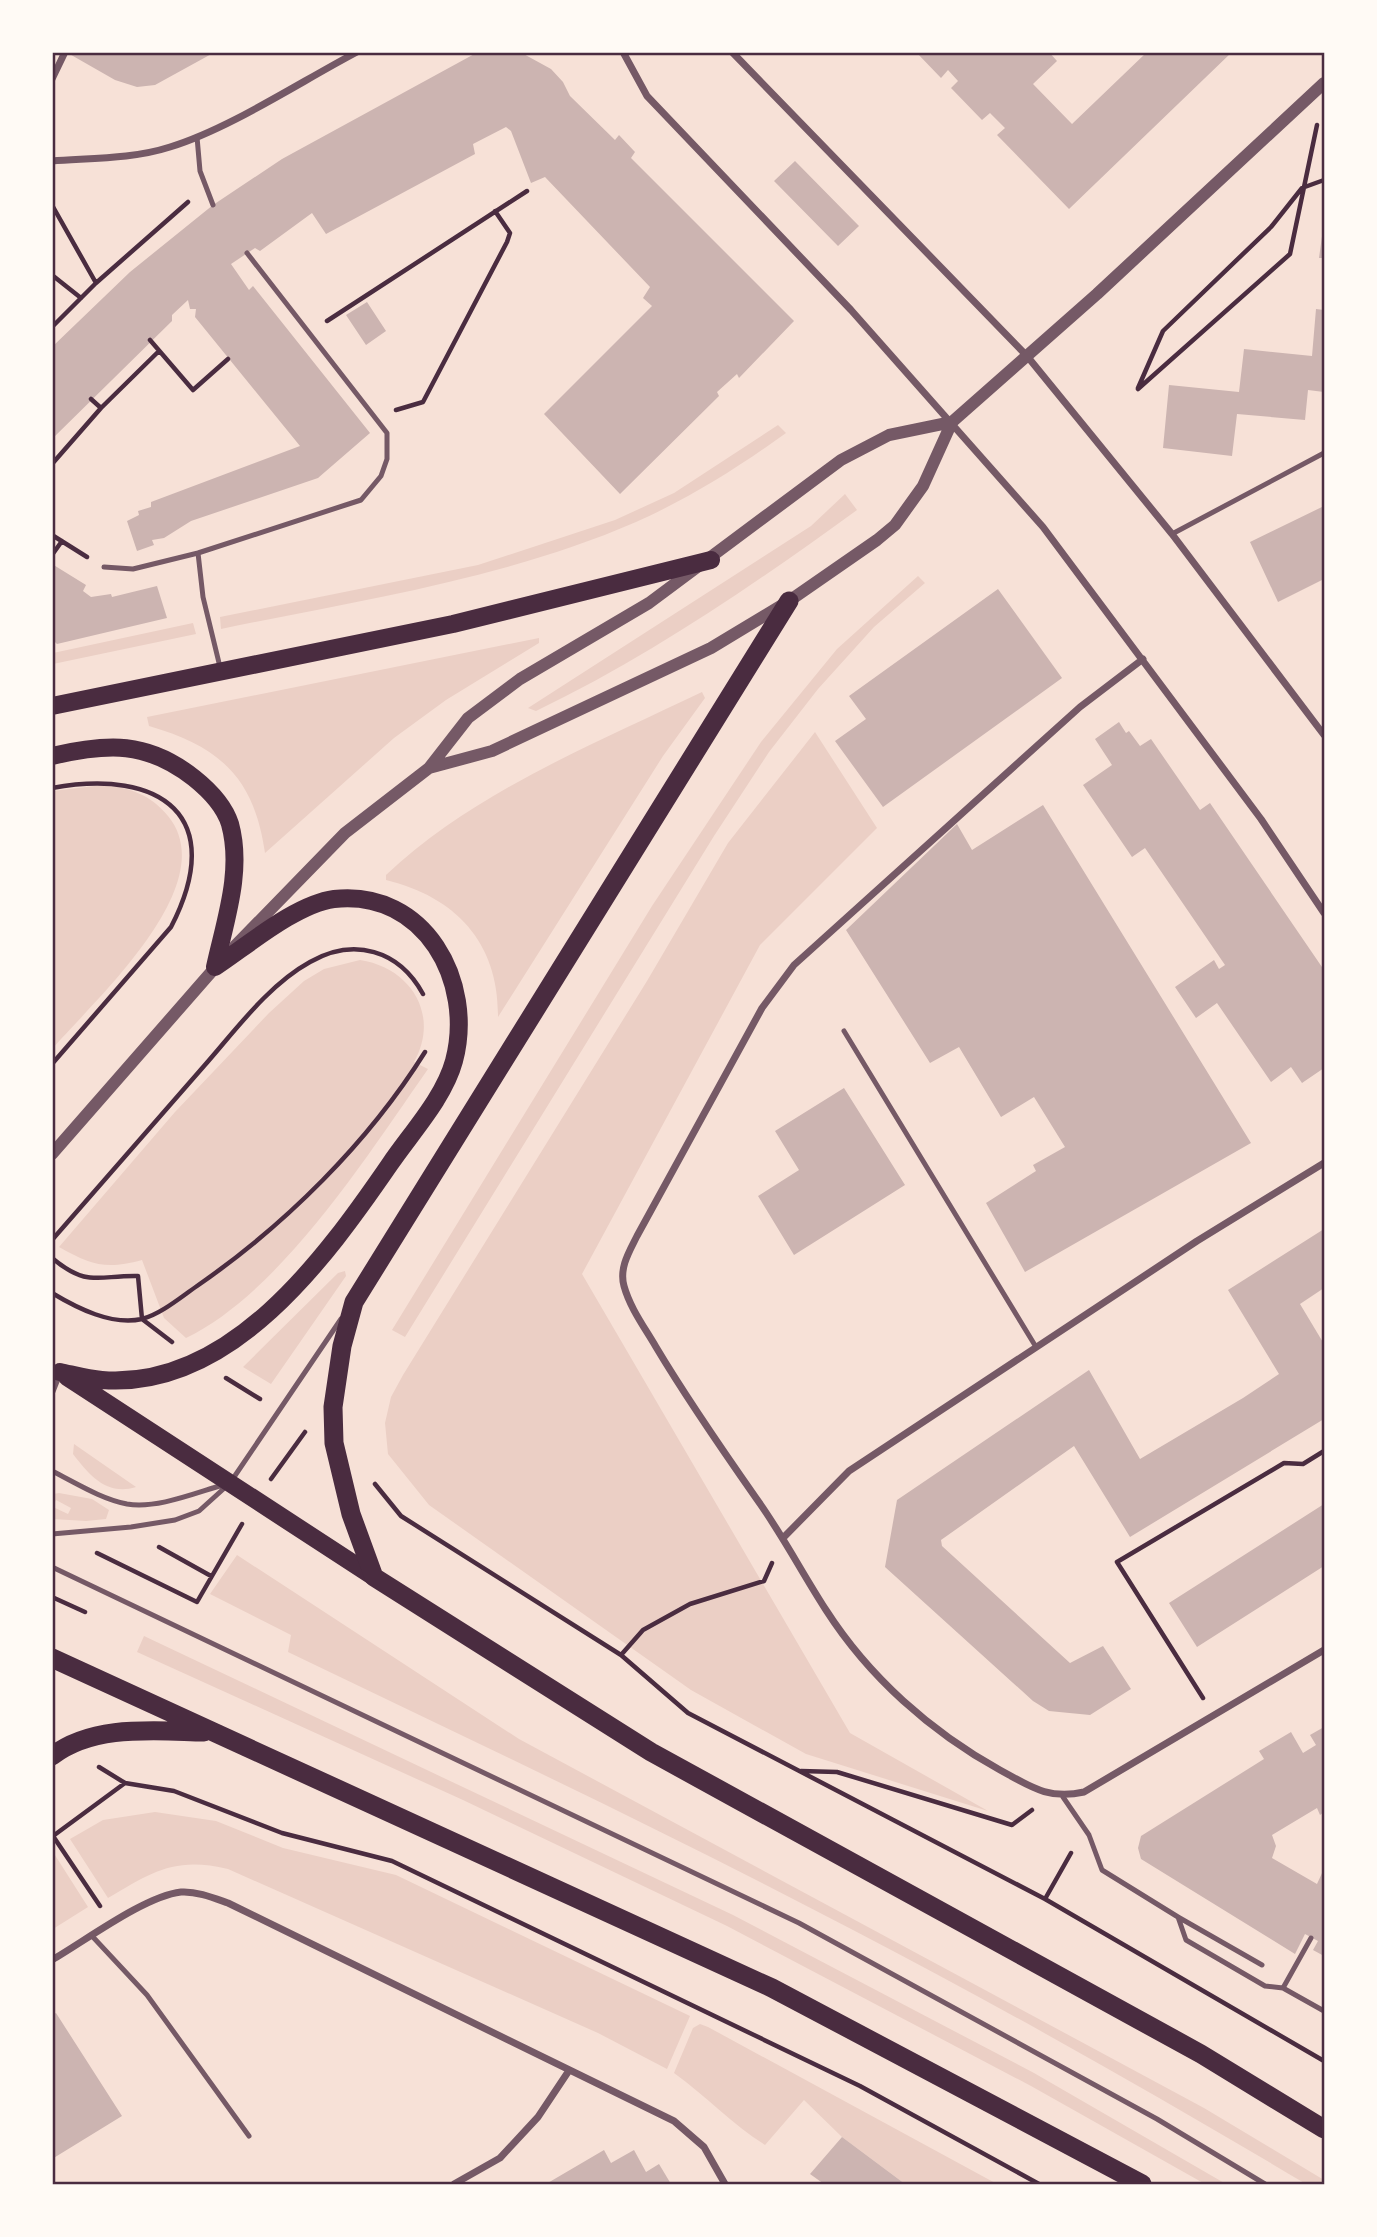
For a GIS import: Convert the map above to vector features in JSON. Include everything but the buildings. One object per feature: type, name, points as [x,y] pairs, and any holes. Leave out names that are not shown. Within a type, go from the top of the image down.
[{"type":"highway","points":[[789,601],[354,1302],[342,1346],[333,1407],[334,1443],[351,1514],[374,1577],[651,1752],[1201,2054],[1325,2129]]},
{"type":"highway","points":[[52,1658],[772,1988],[1142,2185]]},
{"type":"highway","points":[[59,1751],[109,1734],[212,1732]]},
{"type":"main road","points":[[52,706],[545,603],[711,560]]},
{"type":"main road","points":[[52,756],[103,747],[132,748],[157,753],[206,787],[223,808],[230,825],[233,886],[215,967]]},
{"type":"main road","points":[[57,1370],[102,1380],[127,1379],[175,1370],[223,1347],[260,1320],[306,1275],[346,1227],[435,1100],[454,1063],[459,1025],[457,993],[449,965],[430,938],[410,919],[376,902],[351,899],[320,903],[290,917],[215,967]]},
{"type":"main road","points":[[57,1370],[374,1577]]},
{"type":"street","points":[[52,79],[65,52]]},
{"type":"street","points":[[52,161],[131,156],[168,148],[197,137],[357,52]]},
{"type":"street","points":[[622,52],[647,96],[851,310],[1043,527],[1261,819],[1325,913]]},
{"type":"street","points":[[732,52],[1027,356],[1172,534],[1325,735]]},
{"type":"street","points":[[429,768],[492,751],[711,648],[789,601],[895,525],[923,486],[952,422],[1325,83]]},
{"type":"street","points":[[52,1154],[215,967],[345,833],[429,768],[468,718],[520,679],[649,603],[711,560],[841,460],[889,435],[952,422]]},
{"type":"street","points":[[1143,659],[1080,707],[827,932],[794,965],[762,1008],[627,1255],[623,1283],[630,1303],[694,1411],[784,1537],[828,1612],[893,1693],[960,1748],[1051,1795],[1063,1797],[1084,1793],[1325,1650]]},
{"type":"street","points":[[784,1537],[849,1471],[1197,1241],[1325,1163]]},
{"type":"street","points":[[52,1960],[133,1911],[164,1897],[181,1892],[205,1895],[240,1909],[568,2072],[674,2121],[704,2147],[726,2185]]},
{"type":"street","points":[[454,2185],[500,2158],[538,2117],[568,2072]]},
{"type":"lane","points":[[197,137],[200,171],[205,189],[214,205]]},
{"type":"lane","points":[[104,567],[133,569],[198,553],[361,499],[382,476],[387,459],[387,433],[247,253]]},
{"type":"lane","points":[[1172,534],[1325,453]]},
{"type":"lane","points":[[198,553],[203,597],[221,670]]},
{"type":"lane","points":[[844,1031],[1036,1348]]},
{"type":"lane","points":[[52,1534],[175,1520],[199,1511],[230,1483],[354,1302]]},
{"type":"lane","points":[[52,1394],[57,1370]]},
{"type":"lane","points":[[52,1471],[102,1496],[129,1504],[168,1500],[230,1483]]},
{"type":"lane","points":[[52,1567],[799,1923],[1157,2119],[1265,2185]]},
{"type":"lane","points":[[1063,1797],[1089,1835],[1102,1870],[1262,1965]]},
{"type":"lane","points":[[1178,1917],[1186,1940],[1265,1986],[1283,1988],[1325,2011]]},
{"type":"lane","points":[[92,1936],[147,1995],[249,2136]]},
{"type":"lane","points":[[1283,1988],[1311,1938]]},
{"type":"path","points":[[1319,116],[1302,188],[1290,254],[1138,388],[1163,331],[1271,228],[1302,188],[1325,180]]},
{"type":"path","points":[[52,327],[96,283],[205,189]]},
{"type":"path","points":[[309,333],[527,191]]},
{"type":"path","points":[[52,205],[96,283]]},
{"type":"path","points":[[375,416],[423,402],[508,242],[510,233],[495,211]]},
{"type":"path","points":[[52,275],[81,298]]},
{"type":"path","points":[[149,340],[193,390],[228,359]]},
{"type":"path","points":[[52,464],[101,408],[159,351]]},
{"type":"path","points":[[90,398],[101,408]]},
{"type":"path","points":[[52,535],[104,567]]},
{"type":"path","points":[[52,555],[62,541]]},
{"type":"path","points":[[52,788],[115,782],[156,795],[180,815],[188,832],[192,855],[183,902],[171,927],[52,1064]]},
{"type":"path","points":[[52,1240],[244,1021],[288,978],[311,961],[348,948],[374,950],[396,960],[414,978],[426,999]]},
{"type":"path","points":[[52,1293],[80,1310],[109,1317],[142,1319],[177,1300],[226,1266],[290,1210],[364,1137],[431,1042]]},
{"type":"path","points":[[52,1258],[82,1277],[103,1280],[138,1276],[142,1319],[198,1360],[334,1443]]},
{"type":"path","points":[[1214,1716],[1117,1562],[1284,1462],[1303,1464],[1325,1451]]},
{"type":"path","points":[[370,1474],[401,1516],[621,1655],[688,1713],[1045,1899],[1325,2061]]},
{"type":"path","points":[[621,1655],[643,1630],[690,1604],[764,1581],[784,1537]]},
{"type":"path","points":[[146,1546],[159,1546],[211,1576]]},
{"type":"path","points":[[68,1574],[55,1598],[85,1612]]},
{"type":"path","points":[[59,1751],[125,1783],[174,1791],[282,1833],[392,1861],[860,2085],[1039,2185]]},
{"type":"path","points":[[800,1771],[837,1772],[1012,1825],[1051,1795]]},
{"type":"path","points":[[98,1901],[53,1836],[125,1783]]},
{"type":"path","points":[[1045,1899],[1072,1852]]},
{"type":"shaded area","points":[[778,425],[786,433],[714,481],[656,513],[586,542],[535,559],[432,586],[221,629],[220,617],[478,565],[615,520],[674,493]]},
{"type":"shaded area","points":[[845,494],[857,510],[780,565],[701,618],[619,667],[536,711],[528,708],[811,526]]},
{"type":"shaded area","points":[[918,576],[925,583],[874,627],[818,689],[769,752],[714,836],[405,1337],[392,1330],[652,906],[761,742],[837,649]]},
{"type":"shaded area","points":[[193,623],[196,634],[53,664],[53,653]]},
{"type":"shaded area","points":[[539,638],[539,643],[446,700],[394,738],[265,853],[252,804],[230,769],[196,744],[149,726],[147,717]]},
{"type":"shaded area","points":[[702,692],[705,698],[663,756],[498,1017],[491,967],[469,927],[433,898],[386,880],[386,875],[420,845],[496,794],[578,751]]},
{"type":"shaded area","points":[[815,732],[877,828],[760,945],[582,1274],[850,1733],[988,1811],[806,1754],[691,1690],[429,1505],[388,1454],[385,1423],[391,1397],[403,1375],[647,981],[728,843]]},
{"type":"shaded area","points":[[103,785],[139,793],[154,802],[168,816],[181,844],[180,874],[167,907],[147,940],[97,1001],[53,1048],[53,791]]},
{"type":"shaded area","points":[[360,960],[394,973],[407,984],[416,997],[424,1028],[414,1062],[428,1069],[350,1180],[288,1256],[255,1289],[221,1317],[186,1338],[164,1318],[142,1260],[118,1265],[99,1264],[59,1247],[175,1112],[269,1013],[304,981],[324,969]]},
{"type":"shaded area","points":[[345,1271],[346,1276],[271,1384],[243,1367],[338,1273]]},
{"type":"shaded area","points":[[74,1444],[136,1487],[116,1489],[100,1482],[73,1454]]},
{"type":"shaded area","points":[[53,1494],[92,1499],[109,1510],[106,1519],[53,1519],[53,1507],[68,1514],[71,1508],[56,1500],[53,1506]]},
{"type":"shaded area","points":[[237,1555],[519,1739],[1204,2108],[1324,2180],[1324,2184],[1306,2184],[1025,2022],[713,1858],[288,1652],[291,1635],[210,1594]]},
{"type":"shaded area","points":[[144,1636],[733,1915],[1034,2073],[1226,2184],[1205,2184],[1031,2086],[727,1926],[463,1800],[137,1652]]},
{"type":"shaded area","points":[[155,1812],[216,1821],[283,1848],[396,1875],[690,2016],[667,2069],[598,2033],[228,1869],[193,1864],[165,1869],[108,1898],[70,1839],[103,1820]]},
{"type":"shaded area","points":[[53,1852],[88,1907],[53,1929],[52,1928]]},
{"type":"shaded area","points":[[700,2024],[997,2184],[905,2184],[842,2137],[804,2100],[765,2145],[674,2073],[693,2028]]}]
